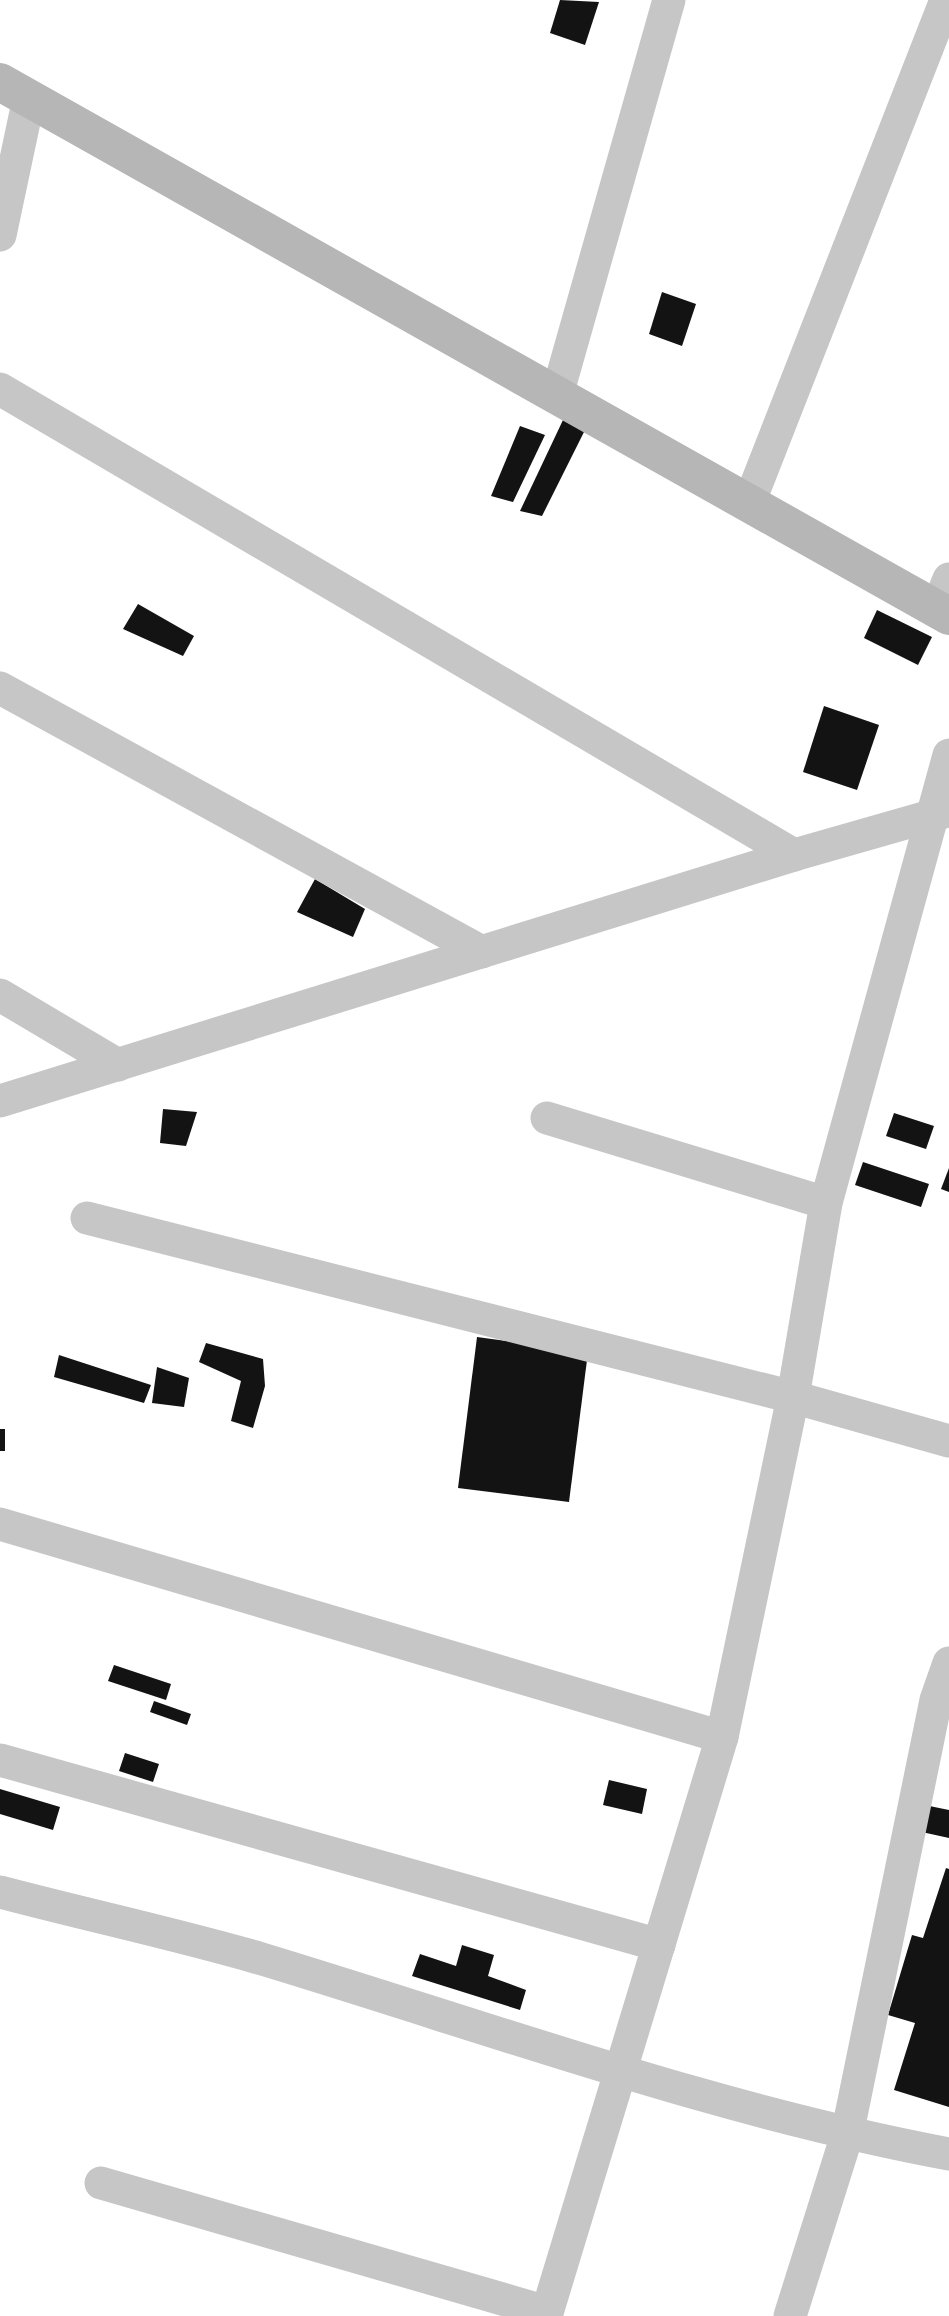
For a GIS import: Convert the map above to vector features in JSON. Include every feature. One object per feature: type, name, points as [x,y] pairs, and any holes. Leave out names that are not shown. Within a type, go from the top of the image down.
[{"type":"street","points":[[557,395],[669,0]]},
{"type":"street","points":[[749,503],[946,0]]},
{"type":"street","points":[[0,235],[14,90],[749,503],[945,601]]},
{"type":"street","points":[[0,389],[794,855]]},
{"type":"street","points":[[0,688],[482,951]]},
{"type":"street","points":[[101,2183],[547,2314],[722,1737],[793,1397],[826,1203],[941,813],[949,755]]},
{"type":"street","points":[[0,1101],[794,855],[941,813]]},
{"type":"street","points":[[0,995],[118,1065]]},
{"type":"street","points":[[547,1118],[826,1203]]},
{"type":"street","points":[[88,1218],[793,1397],[949,1441]]},
{"type":"street","points":[[0,1524],[722,1737]]},
{"type":"street","points":[[790,2316],[847,2135],[940,1726],[949,1663]]},
{"type":"street","points":[[0,1760],[659,1945]]},
{"type":"street","points":[[0,1892],[259,1959],[620,2072],[847,2135],[949,2154]]},
{"type":"building","points":[[560,0],[599,2],[585,45],[550,33]]},
{"type":"building","points":[[662,292],[696,304],[682,346],[649,334]]},
{"type":"building","points":[[563,420],[585,430],[542,516],[520,511]]},
{"type":"building","points":[[520,426],[545,435],[513,502],[491,496]]},
{"type":"building","points":[[138,604],[194,636],[183,656],[123,629]]},
{"type":"building","points":[[877,610],[932,637],[918,665],[864,638]]},
{"type":"building","points":[[824,706],[879,725],[857,790],[803,772]]},
{"type":"building","points":[[315,879],[365,909],[353,937],[297,912]]},
{"type":"building","points":[[163,1109],[197,1112],[186,1146],[160,1143]]},
{"type":"building","points":[[894,1113],[934,1126],[926,1149],[886,1136]]},
{"type":"building","points":[[863,1162],[929,1184],[921,1207],[855,1185]]},
{"type":"building","points":[[949,1168],[949,1192],[941,1189]]},
{"type":"building","points":[[477,1337],[588,1352],[569,1502],[458,1488]]},
{"type":"building","points":[[206,1343],[263,1359],[265,1386],[253,1428],[231,1421],[241,1381],[199,1362]]},
{"type":"building","points":[[59,1355],[151,1385],[144,1403],[54,1377]]},
{"type":"building","points":[[157,1367],[189,1378],[184,1407],[152,1403]]},
{"type":"building","points":[[0,1429],[5,1429],[5,1451],[0,1451]]},
{"type":"building","points":[[114,1665],[171,1684],[166,1700],[108,1681]]},
{"type":"building","points":[[154,1701],[191,1714],[187,1725],[150,1712]]},
{"type":"building","points":[[125,1753],[159,1764],[153,1782],[119,1771]]},
{"type":"building","points":[[609,1780],[647,1789],[642,1814],[603,1805]]},
{"type":"building","points":[[0,1789],[60,1807],[53,1830],[0,1814]]},
{"type":"building","points":[[905,1801],[949,1810],[949,1838],[899,1827]]},
{"type":"building","points":[[946,1868],[949,1869],[949,2107],[894,2090],[915,2023],[888,2015],[912,1935],[923,1938]]},
{"type":"building","points":[[462,1945],[494,1955],[488,1976],[526,1990],[520,2010],[412,1976],[420,1954],[456,1966]]}]
